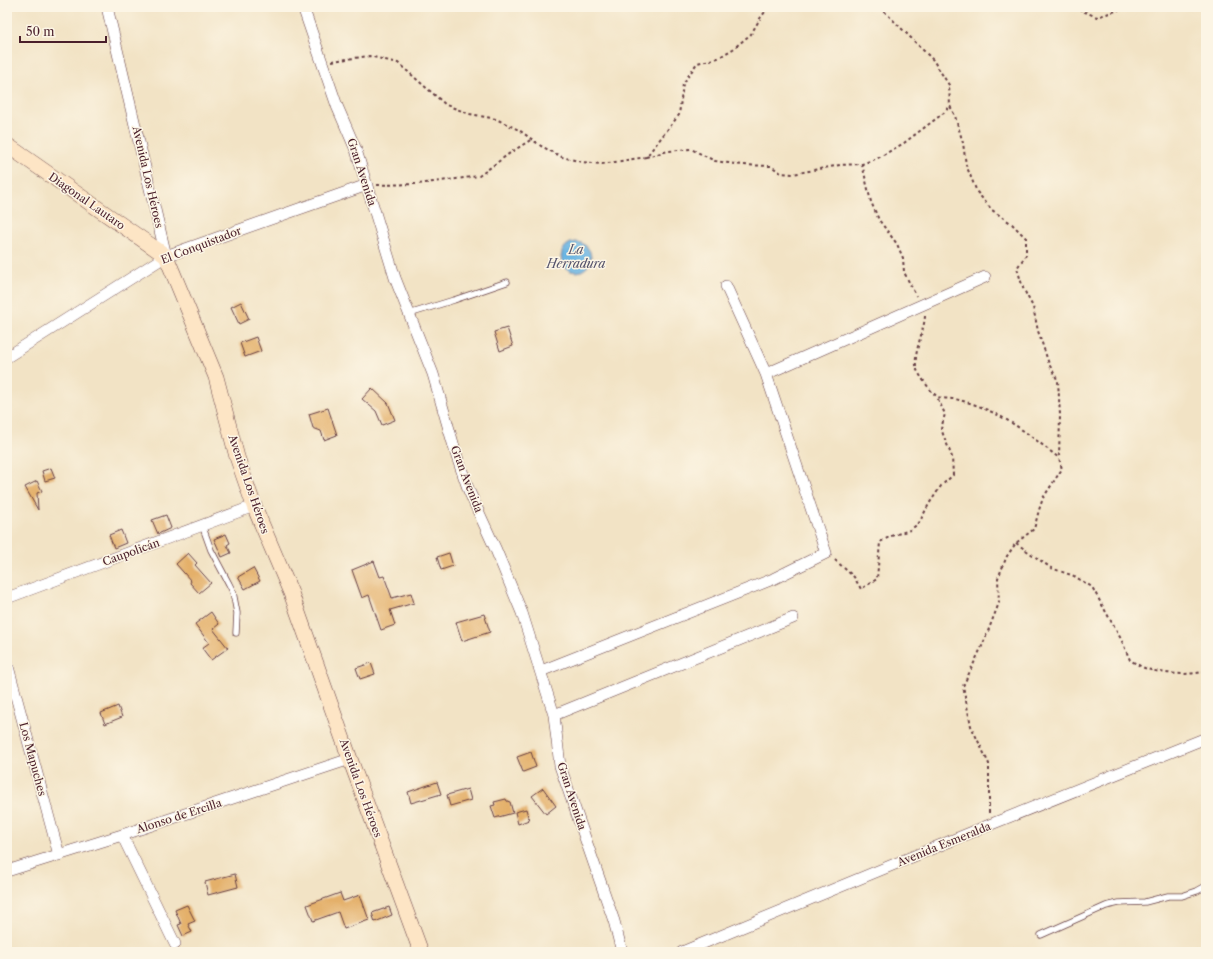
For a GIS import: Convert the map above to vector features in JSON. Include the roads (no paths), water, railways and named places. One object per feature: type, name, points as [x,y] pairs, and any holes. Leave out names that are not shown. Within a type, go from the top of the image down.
[{"type":"street","name":"Avenida Los Héroes","points":[[107,7],[166,256],[216,378],[237,457],[254,506],[291,593],[420,952]]},
{"type":"street","name":"Gran Avenida","points":[[303,7],[337,106],[356,150],[395,278],[433,374],[459,463],[469,491],[496,550],[522,613],[554,715],[560,766],[614,920],[622,952]]},
{"type":"street","name":"Diagonal Lautaro","points":[[7,145],[166,256]]},
{"type":"street","name":"El Conquistador","points":[[7,357],[166,256],[367,185]]},
{"type":"street","points":[[766,374],[985,277]]},
{"type":"street","points":[[541,671],[773,579],[826,553],[766,374],[726,286]]},
{"type":"street","name":"Caupolicán","points":[[7,598],[254,506]]},
{"type":"street","points":[[554,715],[793,618]]},
{"type":"street","name":"Los Mapuches","points":[[7,663],[59,855]]},
{"type":"street","name":"Avenida Esmeralda","points":[[682,952],[994,823],[1206,738]]},
{"type":"street","name":"Alonso de Ercilla","points":[[7,871],[122,835],[350,759]]},
{"type":"street","points":[[122,835],[175,944]]},
{"type":"lane","points":[[409,314],[507,282]]},
{"type":"lane","points":[[202,525],[211,550],[233,592],[237,613],[236,633]]},
{"type":"lane","points":[[1041,935],[1106,906],[1119,903],[1145,902],[1168,896],[1182,896],[1206,886]]},
{"type":"water","name":"La Herradura","points":[[576,242],[587,246],[591,257],[587,268],[576,272],[565,268],[561,257],[565,246]]}]
